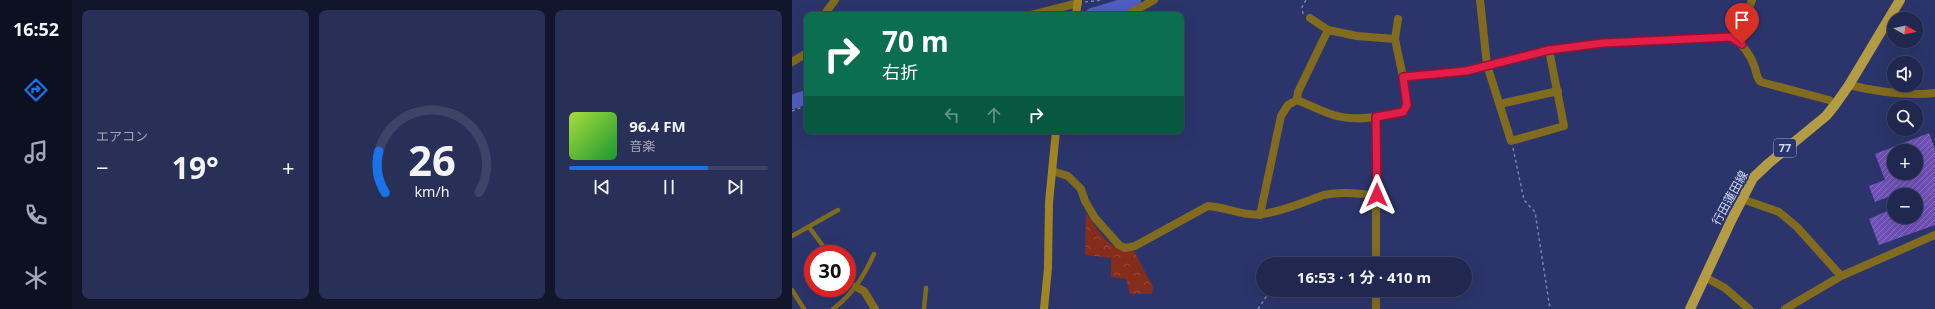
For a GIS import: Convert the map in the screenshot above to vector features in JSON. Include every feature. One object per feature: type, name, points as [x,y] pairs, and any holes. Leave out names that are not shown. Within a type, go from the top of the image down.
[{"type":"main road","name":"行田蓮田線","points":[[1690,309],[1742,199],[1754,178],[1769,162],[1826,116],[1849,85],[1900,0]]},
{"type":"street","points":[[826,12],[835,0]]},
{"type":"street","points":[[1132,12],[1154,0]]},
{"type":"street","points":[[1480,0],[1488,65],[1511,141],[1564,126],[1549,50]]},
{"type":"street","points":[[1738,40],[1752,0]]},
{"type":"street","points":[[1046,12],[1077,6]]},
{"type":"street","points":[[1310,18],[1328,30],[1357,36],[1395,39]]},
{"type":"street","points":[[1260,215],[1281,116],[1288,104],[1297,100],[1339,117],[1351,119],[1376,117],[1403,112],[1407,105],[1395,39],[1398,19]]},
{"type":"street","points":[[1297,100],[1298,92],[1328,30]]},
{"type":"street","points":[[1403,77],[1466,71],[1549,50],[1616,42],[1731,37],[1738,40],[1755,67],[1757,79],[1761,82],[1829,100],[1835,105]]},
{"type":"street","points":[[792,62],[804,54]]},
{"type":"street","points":[[1849,85],[1872,91],[1899,94],[1915,95],[1935,92]]},
{"type":"street","points":[[1500,104],[1558,91]]},
{"type":"street","points":[[1376,117],[1376,257]]},
{"type":"street","points":[[1044,309],[1048,268],[1052,171],[1056,134]]},
{"type":"street","points":[[1052,171],[1073,180],[1081,189],[1085,201],[1095,218],[1119,246],[1125,248],[1135,246],[1208,206],[1218,206],[1239,213],[1260,215],[1299,205],[1325,195],[1344,192],[1377,195]]},
{"type":"street","points":[[1742,199],[1779,212],[1797,227],[1841,276]]},
{"type":"street","points":[[1785,309],[1841,276],[1935,235]]},
{"type":"street","points":[[1705,277],[1724,288],[1749,309]]},
{"type":"street","points":[[856,287],[864,291],[875,309]]},
{"type":"street","points":[[1376,297],[1376,309]]},
{"type":"lane","points":[[792,236],[838,210]]},
{"type":"lane","points":[[809,227],[822,245]]},
{"type":"lane","points":[[856,287],[874,254]]},
{"type":"lane","points":[[924,309],[926,288]]},
{"type":"lane","points":[[792,290],[804,309]]},
{"type":"lane","points":[[833,309],[848,297]]},
{"type":"path","points":[[1077,6],[1101,0]]},
{"type":"path","points":[[1306,0],[1302,8],[1302,14],[1310,18]]},
{"type":"path","points":[[792,111],[804,106]]},
{"type":"path","points":[[1511,141],[1524,200],[1535,212],[1550,309]]},
{"type":"path","points":[[1258,309],[1266,297]]},
{"type":"green space","points":[[1086,213],[1100,233],[1111,244],[1117,248],[1134,251],[1153,287],[1152,294],[1130,294],[1126,279],[1111,277],[1111,258],[1085,255]]},
{"type":"building","points":[[1929,133],[1935,149],[1935,225],[1879,245],[1869,219],[1887,211],[1887,224],[1923,224],[1923,188],[1887,188],[1887,197],[1875,202],[1869,186],[1885,180],[1875,154],[1887,149],[1887,180],[1923,180],[1923,144],[1901,144]]},
{"type":"waterway","points":[[1102,12],[1119,7],[1134,0]]},
{"type":"waterway","points":[[792,102],[804,98]]},
{"type":"route","points":[[1377,195],[1376,117],[1403,112],[1407,105],[1403,77],[1466,71],[1549,50],[1616,42],[1731,37],[1738,40],[1742,44]]}]
